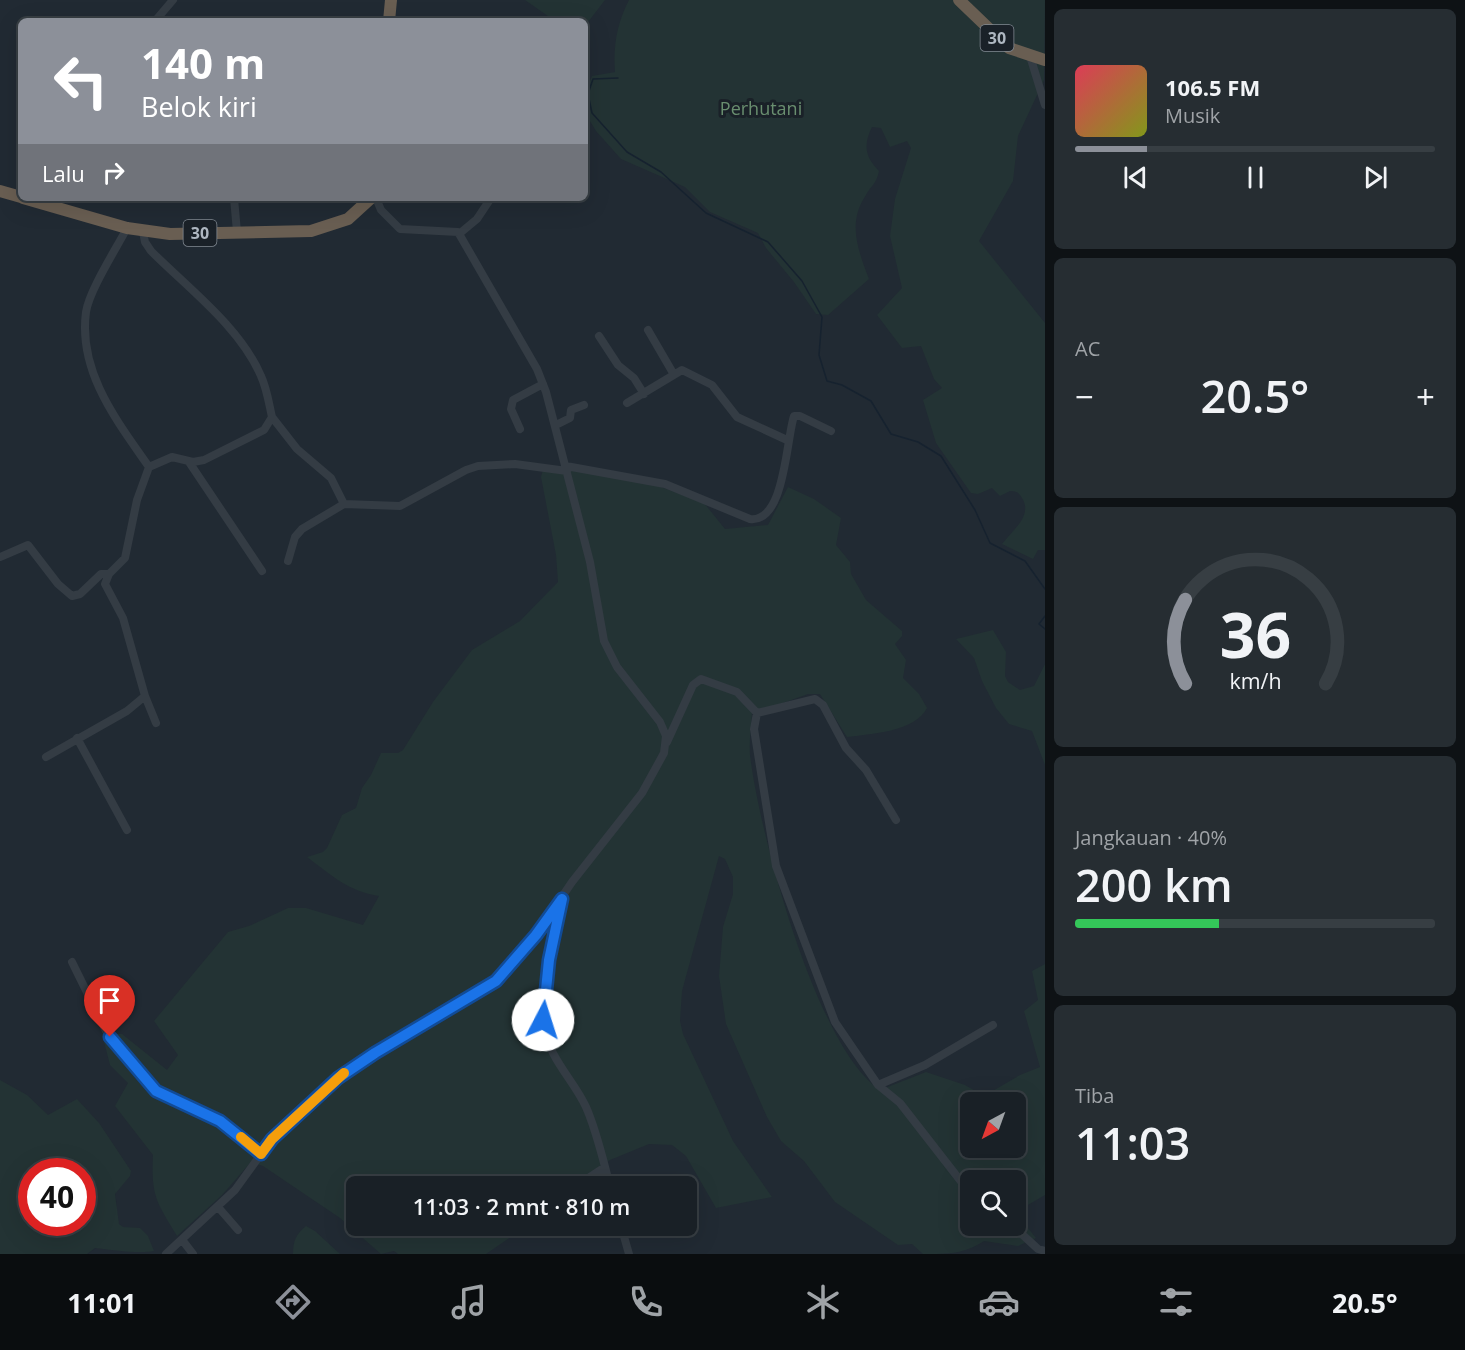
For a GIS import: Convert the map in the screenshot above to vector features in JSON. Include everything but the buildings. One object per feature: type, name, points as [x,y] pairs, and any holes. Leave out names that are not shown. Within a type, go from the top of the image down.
[{"type":"highway","points":[[389,18],[391,0]]},
{"type":"highway","name":"30","points":[[959,0],[1000,41],[1016,52],[1045,60]]},
{"type":"highway","name":"30","points":[[0,191],[18,197]]},
{"type":"highway","name":"30","points":[[50,201],[143,232],[237,232],[324,228],[348,219],[368,201]]},
{"type":"street","points":[[158,18],[173,0]]},
{"type":"street","points":[[1030,56],[1045,105]]},
{"type":"street","points":[[234,201],[237,232]]},
{"type":"street","points":[[377,201],[381,210],[400,229],[454,230],[459,234],[543,384],[556,425],[600,605],[604,641],[617,667],[660,722],[666,736],[666,745]]},
{"type":"street","points":[[459,234],[477,219],[489,201]]},
{"type":"street","points":[[127,228],[86,312],[88,356],[106,404],[149,467]]},
{"type":"street","points":[[143,232],[145,242],[151,251],[226,322],[252,360],[264,385],[272,417],[297,449],[332,478],[344,504]]},
{"type":"street","points":[[648,330],[673,373]]},
{"type":"street","points":[[599,336],[618,365],[634,378],[644,394]]},
{"type":"street","points":[[627,403],[673,373],[682,370],[705,381],[719,393],[737,417],[787,440]]},
{"type":"street","points":[[520,429],[511,409],[513,400],[543,384]]},
{"type":"street","points":[[556,425],[570,418],[571,410],[584,405]]},
{"type":"street","points":[[288,561],[298,533],[344,504],[400,506],[466,470],[478,466],[515,464],[567,468],[658,482],[750,519],[760,519],[766,515],[781,484],[787,440],[795,415],[831,431]]},
{"type":"street","points":[[156,723],[145,696],[123,618],[106,589],[105,581],[125,558],[137,500],[149,467],[172,457],[189,462],[204,460],[264,430],[270,424],[272,417]]},
{"type":"street","points":[[189,462],[262,570]]},
{"type":"street","points":[[0,557],[28,545],[58,584],[72,596],[80,594],[101,574],[109,574]]},
{"type":"street","points":[[166,1254],[244,1180],[272,1139],[338,1078],[375,1053],[496,981],[536,935],[572,882],[642,793],[662,760],[666,745],[693,685],[701,680],[737,692],[758,713]]},
{"type":"street","points":[[46,757],[127,711],[145,696]]},
{"type":"street","points":[[758,713],[810,699],[819,701],[846,748],[866,770],[896,820]]},
{"type":"street","points":[[758,713],[754,729],[772,848],[782,884],[835,1022],[878,1085],[900,1103],[960,1180]]},
{"type":"street","points":[[77,738],[127,830]]},
{"type":"street","points":[[562,899],[549,960],[543,1009],[544,1029],[558,1064],[586,1107],[607,1176]]},
{"type":"street","points":[[72,962],[110,1037],[156,1091],[220,1121],[261,1154]]},
{"type":"street","points":[[878,1085],[925,1065],[993,1025]]},
{"type":"street","points":[[591,1176],[605,1167]]},
{"type":"street","points":[[218,1207],[238,1230]]},
{"type":"street","points":[[624,1236],[629,1254]]},
{"type":"street","points":[[1024,1236],[1038,1249],[1045,1251]]},
{"type":"street","points":[[183,1240],[193,1254]]},
{"type":"green space","points":[[525,0],[605,0],[588,22],[588,18],[551,18]]},
{"type":"green space","name":"Perhutani","points":[[629,0],[1045,0],[1044,80],[1018,136],[1013,181],[979,241],[1045,323],[1045,550],[1038,550],[1033,559],[1002,544],[1023,516],[1025,504],[1022,498],[1017,492],[1012,491],[1000,496],[992,488],[978,494],[971,493],[936,443],[923,400],[942,388],[934,379],[921,346],[902,348],[877,315],[902,288],[890,236],[895,199],[911,148],[907,141],[890,147],[881,128],[872,127],[867,140],[867,150],[868,156],[879,171],[875,182],[860,205],[856,226],[858,247],[869,279],[828,315],[816,314],[766,248],[758,233],[710,212],[685,187],[621,159],[596,131],[588,118],[588,86],[592,76],[615,72],[615,53],[621,17]]},
{"type":"green space","points":[[543,470],[583,471],[653,484],[704,503],[725,529],[768,525],[788,487],[814,499],[841,518],[836,545],[850,562],[851,574],[866,600],[902,631],[902,636],[895,644],[906,660],[903,678],[919,694],[927,708],[921,716],[902,727],[847,737],[820,694],[808,694],[752,714],[750,755],[765,834],[778,883],[813,986],[834,1031],[856,1067],[880,1090],[926,1072],[965,1085],[977,1092],[960,1092],[960,1158],[1026,1158],[1026,1092],[991,1092],[1020,1075],[1040,1067],[1024,1011],[1038,1000],[1032,971],[1045,964],[1045,1195],[1026,1206],[1026,1170],[960,1170],[960,1236],[1026,1236],[1026,1226],[1036,1238],[1018,1246],[984,1241],[963,1251],[941,1254],[923,1254],[912,1244],[898,1245],[835,1202],[804,1161],[781,1141],[767,1117],[726,1024],[719,976],[723,927],[733,894],[733,877],[725,859],[719,856],[682,991],[680,1021],[683,1034],[733,1141],[772,1197],[716,1208],[686,1156],[672,1145],[649,1144],[610,1160],[585,1176],[346,1176],[346,1223],[263,1166],[251,1162],[222,1195],[177,1236],[156,1198],[153,1155],[115,1106],[128,1083],[110,1065],[102,1034],[122,1034],[167,1070],[178,1055],[154,1021],[228,932],[249,926],[288,908],[306,908],[363,925],[379,896],[358,891],[332,876],[307,857],[323,852],[327,848],[342,815],[356,808],[362,788],[381,753],[398,753],[403,750],[433,702],[472,650],[520,621],[558,582],[556,555],[541,477]]},
{"type":"green space","points":[[993,630],[1006,652],[1005,676],[1008,682],[1020,690],[1034,686],[1045,664],[1045,765],[1032,731],[1009,724],[996,708],[982,681],[974,658],[956,639]]},
{"type":"green space","points":[[0,1080],[27,1095],[48,1115],[77,1099],[99,1123],[131,1171],[130,1176],[115,1194],[119,1224],[123,1227],[140,1228],[148,1236],[154,1251],[133,1252],[95,1248],[87,1254],[0,1254]]},
{"type":"green space","points":[[306,1226],[315,1231],[340,1254],[293,1254],[296,1238]]},
{"type":"green space","points":[[360,1236],[512,1236],[486,1254],[398,1254],[394,1251],[381,1254]]},
{"type":"waterway","points":[[618,78],[593,79],[588,94],[592,113],[627,152],[661,172],[706,213],[768,242],[802,281],[822,317],[819,355],[827,381],[842,385],[871,401],[891,434],[918,442],[941,456],[975,510],[990,543],[1025,561],[1045,589]]},
{"type":"waterway","points":[[1045,616],[1039,624],[1045,629]]},
{"type":"slow traffic","points":[[241,1137],[261,1154],[272,1139],[344,1073]]},
{"type":"route","points":[[110,1037],[156,1091],[170,1100],[220,1121],[261,1154],[272,1139],[338,1078],[375,1053],[496,981],[536,935],[562,899],[549,960],[543,1020]]}]
